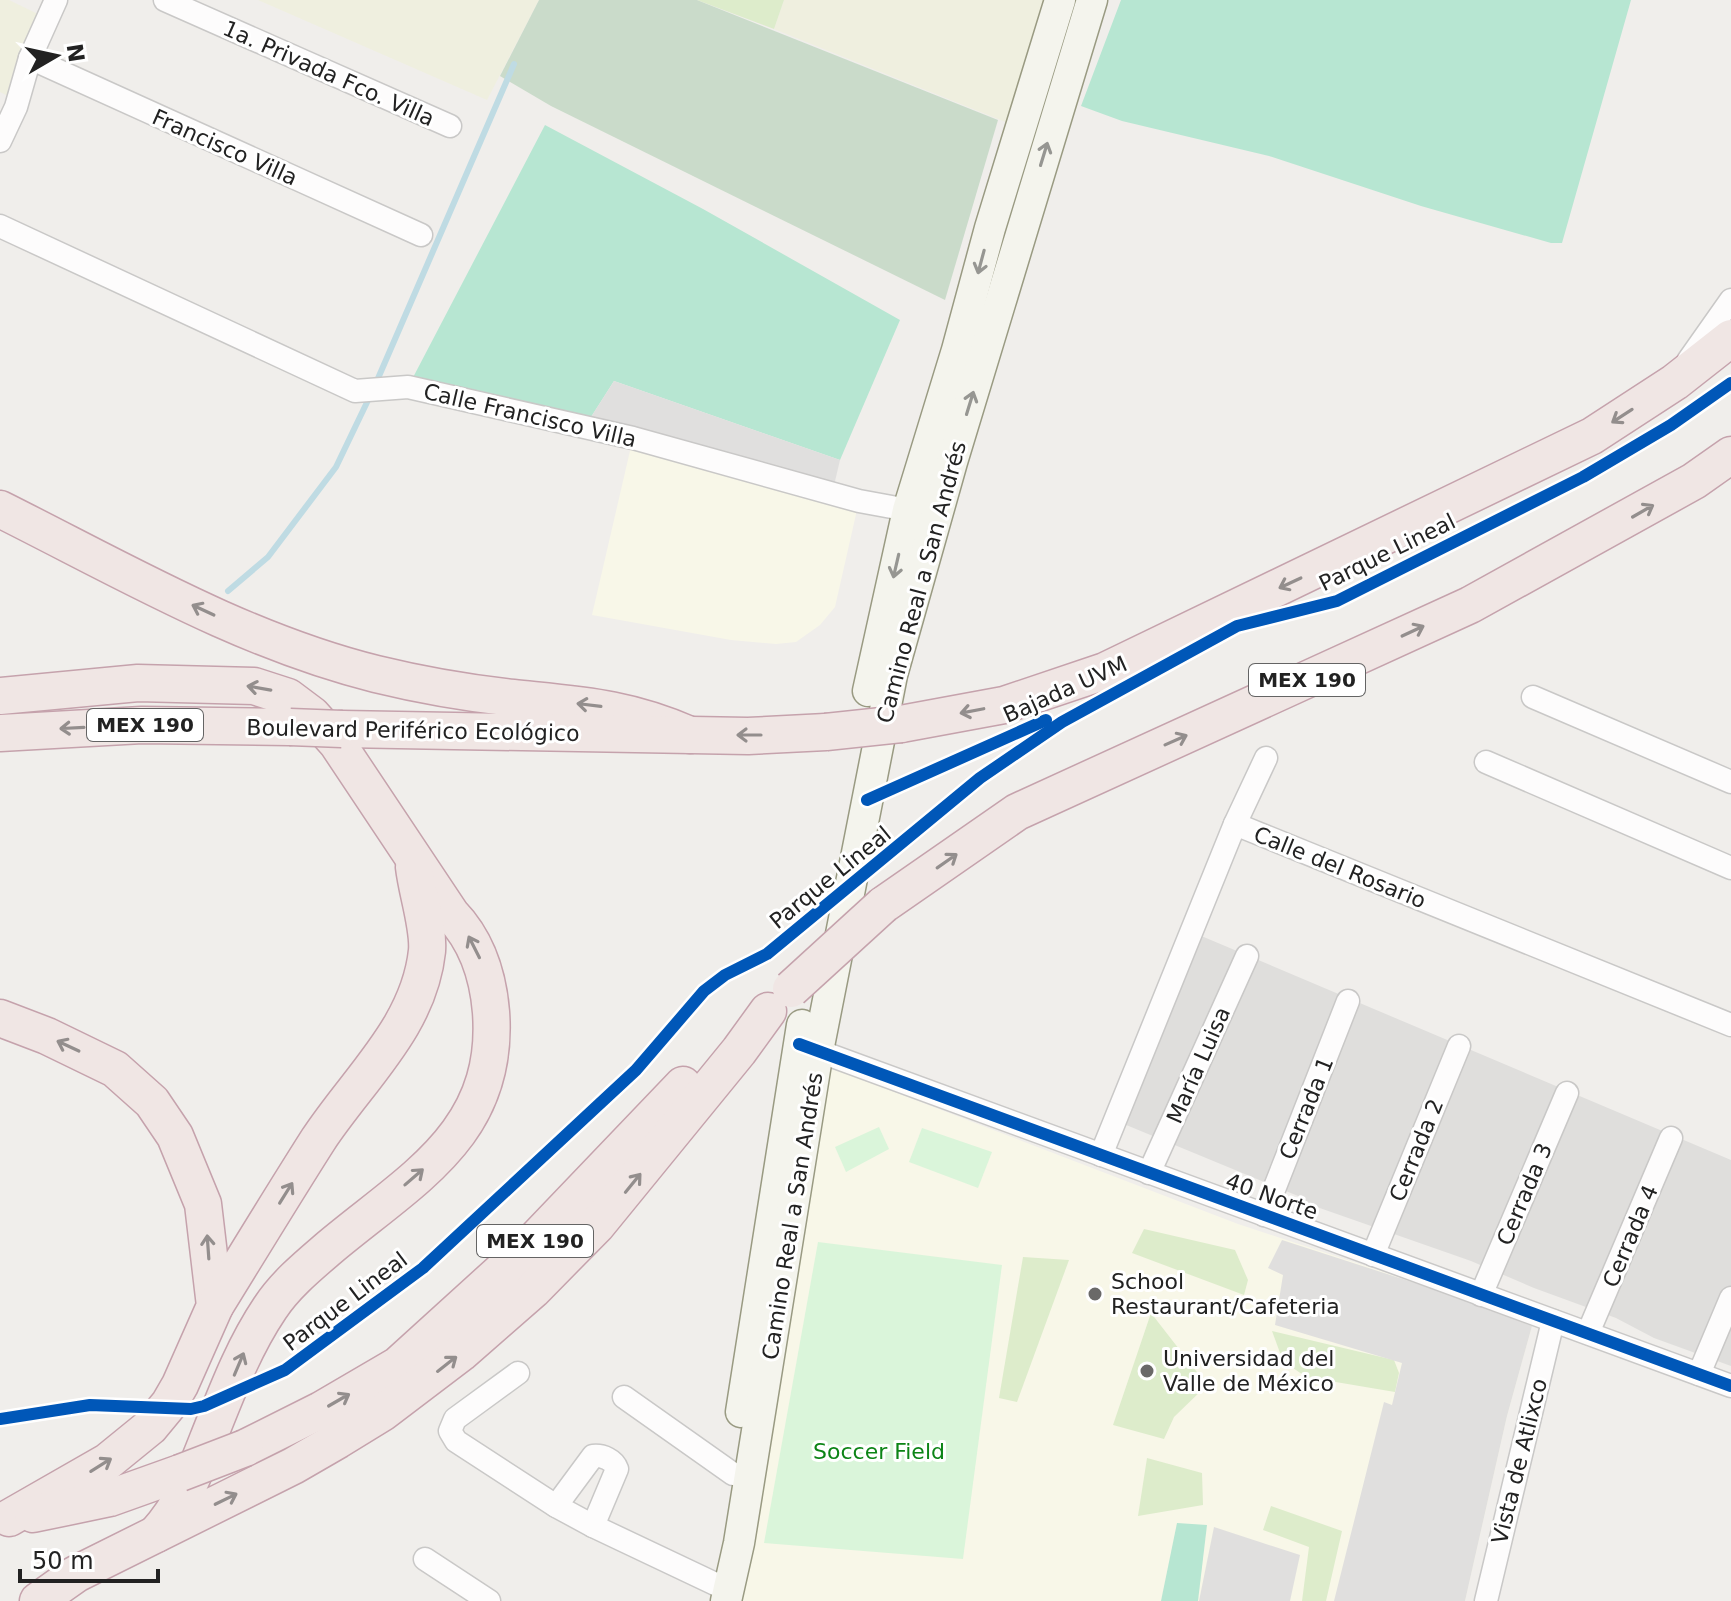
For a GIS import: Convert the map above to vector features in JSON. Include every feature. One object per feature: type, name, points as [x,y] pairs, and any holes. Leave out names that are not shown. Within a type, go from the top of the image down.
[{"type":"highway","name":"Boulevard Periférico Ecológico","points":[[0,733],[142,725],[690,735],[826,732],[901,724],[1004,705],[1105,671],[1592,436],[1675,382],[1731,338]]},
{"type":"highway","name":"MEX 190","points":[[4,1519],[110,1498],[245,1448],[321,1410],[398,1365],[529,1246],[690,1078],[883,905],[1017,812],[1470,605],[1682,489],[1731,455]]},
{"type":"highway","points":[[0,509],[201,610],[283,645],[385,676],[470,693],[619,710],[690,735]]},
{"type":"highway","points":[[0,696],[138,683],[227,684],[273,691],[301,706],[337,743],[451,914],[463,926],[487,976],[492,1031],[489,1074],[476,1107],[450,1146],[282,1291],[242,1356],[187,1491],[156,1534]]},
{"type":"highway","points":[[4,1519],[107,1462],[150,1427],[169,1404],[215,1306],[320,1137],[402,1024],[417,996],[427,952],[427,934],[417,896],[413,857]]},
{"type":"highway","points":[[38,1601],[76,1574],[293,1466],[338,1440],[392,1406],[461,1353],[533,1290],[597,1225],[780,1000]]},
{"type":"highway","points":[[0,1018],[47,1036],[115,1069],[152,1102],[175,1136],[203,1204],[215,1306]]},
{"type":"main road","name":"Camino Real a San Andrés","points":[[718,1594],[748,1359],[808,1048],[873,667],[908,510],[1060,0]]},
{"type":"main road","name":"Camino Real a San Andrés","points":[[718,1594],[739,1543],[808,1048],[892,675],[1021,231],[1092,0]]},
{"type":"main road","points":[[990,228],[1021,231]]},
{"type":"street","points":[[0,141],[16,107],[30,58],[56,0]]},
{"type":"street","name":"1a. Privada Fco. Villa","points":[[165,0],[450,126]]},
{"type":"street","name":"Francisco Villa","points":[[30,58],[421,235]]},
{"type":"street","name":"Calle Francisco Villa","points":[[0,226],[355,391],[408,387],[633,438],[832,494],[908,510],[943,500]]},
{"type":"street","points":[[1675,382],[1731,300]]},
{"type":"street","points":[[1533,697],[1731,782]]},
{"type":"street","points":[[1235,824],[1266,758]]},
{"type":"street","points":[[1486,762],[1731,868]]},
{"type":"street","name":"Calle del Rosario","points":[[1101,1155],[1235,824],[1731,1025]]},
{"type":"street","name":"María Luisa","points":[[1149,1173],[1247,956]]},
{"type":"street","name":"Cerrada 1","points":[[1264,1215],[1348,1001]]},
{"type":"street","name":"Cerrada 2","points":[[1373,1255],[1459,1046]]},
{"type":"street","name":"40 Norte","points":[[808,1048],[1731,1386]]},
{"type":"street","name":"Cerrada 3","points":[[1481,1295],[1567,1093]]},
{"type":"street","name":"Cerrada 4","points":[[1588,1333],[1671,1138]]},
{"type":"street","points":[[1699,1374],[1731,1298]]},
{"type":"street","name":"Vista de Atlixco","points":[[1486,1601],[1553,1321]]},
{"type":"street","points":[[518,1373],[455,1419],[450,1431],[456,1441],[556,1506],[718,1594]]},
{"type":"street","points":[[624,1397],[733,1474]]},
{"type":"street","points":[[556,1506],[593,1456],[607,1459],[617,1469],[593,1526]]},
{"type":"street","points":[[425,1559],[489,1601]]},
{"type":"shaded area","points":[[614,381],[840,460],[832,494],[584,428]]},
{"type":"shaded area","points":[[633,438],[859,501],[835,607],[820,625],[796,642],[776,644],[731,640],[592,615]]},
{"type":"shaded area","points":[[1199,935],[1731,1160],[1731,1366],[1654,1338],[1616,1318],[1471,1261],[1314,1206],[1298,1196],[1119,1122]]},
{"type":"shaded area","name":"Universidad del Valle de México","points":[[827,1066],[1238,1224],[1532,1326],[1507,1416],[1465,1601],[737,1601]]},
{"type":"shaded area","points":[[1282,1240],[1449,1294],[1532,1326],[1507,1416],[1465,1601],[1334,1601],[1384,1402],[1392,1405],[1402,1363],[1275,1325],[1283,1275],[1268,1268]]},
{"type":"shaded area","points":[[1214,1527],[1300,1555],[1290,1601],[1199,1601]]},
{"type":"green space","points":[[0,0],[9,0],[42,16],[8,96],[0,92]]},
{"type":"green space","points":[[258,0],[539,0],[487,100]]},
{"type":"green space","points":[[539,0],[697,0],[998,120],[945,300],[551,106],[500,76]]},
{"type":"green space","points":[[697,0],[784,0],[774,29]]},
{"type":"green space","points":[[784,0],[1049,0],[1013,125],[774,29]]},
{"type":"green space","points":[[1121,0],[1631,0],[1562,243],[1551,243],[1421,206],[1269,156],[1122,121],[1081,106]]},
{"type":"green space","points":[[545,125],[703,209],[900,320],[840,460],[614,381],[584,428],[408,387]]},
{"type":"green space","points":[[879,1127],[889,1149],[846,1172],[835,1147]]},
{"type":"green space","points":[[922,1128],[992,1152],[978,1188],[909,1162]]},
{"type":"green space","points":[[1144,1229],[1235,1250],[1248,1280],[1244,1295],[1132,1253]]},
{"type":"green space","name":"Soccer Field","points":[[818,1242],[1002,1265],[963,1559],[764,1543]]},
{"type":"green space","points":[[1023,1257],[1069,1260],[1017,1402],[999,1398]]},
{"type":"green space","points":[[1151,1313],[1207,1385],[1174,1417],[1164,1439],[1113,1425]]},
{"type":"green space","points":[[1272,1331],[1394,1360],[1399,1373],[1395,1392],[1306,1377],[1283,1361]]},
{"type":"green space","points":[[1147,1458],[1202,1473],[1203,1505],[1138,1516]]},
{"type":"green space","points":[[1271,1506],[1342,1531],[1326,1601],[1302,1601],[1309,1547],[1263,1530]]},
{"type":"green space","points":[[1177,1523],[1207,1525],[1198,1601],[1161,1601]]},
{"type":"waterway","points":[[376,383],[514,64]]},
{"type":"waterway","points":[[228,591],[268,557],[336,467],[371,394]]},
{"type":"cycle path","name":"Parque Lineal","points":[[0,1419],[90,1405],[191,1409],[285,1370],[423,1268],[636,1070],[704,991],[725,975],[767,954],[980,778],[1062,722],[1237,626],[1337,601],[1583,477],[1671,425],[1731,383]]},
{"type":"cycle path","name":"Bajada UVM","points":[[867,800],[1046,720]]},
{"type":"cycle path","points":[[799,1044],[1731,1386]]},
{"type":"place","name":"School Restaurant/Cafeteria","points":[[1095,1294]]},
{"type":"place","name":"Universidad del Valle de México","points":[[1147,1371]]}]
